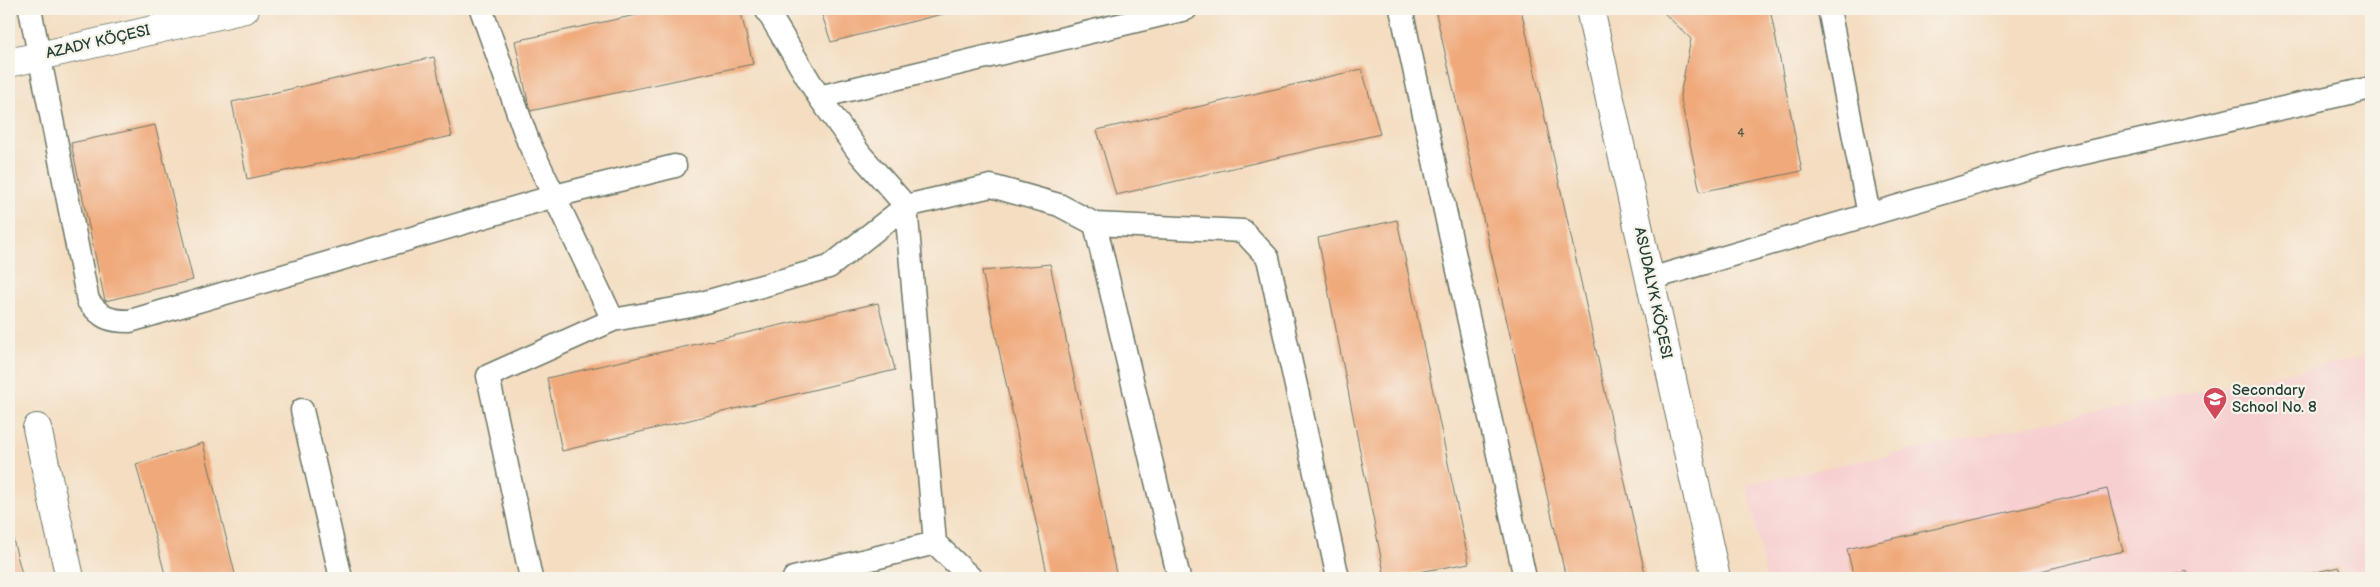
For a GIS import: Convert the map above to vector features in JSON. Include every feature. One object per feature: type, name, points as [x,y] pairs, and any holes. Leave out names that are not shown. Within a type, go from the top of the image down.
[{"type":"street","name":"AZADY KÖÇESI","points":[[9,63],[245,9]]},
{"type":"street","name":"ASUDALYK KÖÇESI","points":[[1590,9],[1716,578]]},
{"type":"street","points":[[37,428],[70,578]]},
{"type":"lane","points":[[30,9],[88,302],[101,316],[115,321],[130,321],[556,196],[675,166]]},
{"type":"lane","points":[[481,9],[528,141],[556,196],[612,320]]},
{"type":"lane","points":[[766,9],[819,97],[860,154],[906,206],[935,542],[971,578]]},
{"type":"lane","points":[[819,97],[1186,9]]},
{"type":"lane","points":[[1401,9],[1524,578]]},
{"type":"lane","points":[[1829,9],[1869,215]]},
{"type":"lane","points":[[1650,279],[2062,158],[2371,88]]},
{"type":"lane","points":[[530,578],[488,376],[612,320],[691,306],[829,267],[906,206],[991,186],[1060,206],[1095,224],[1244,231],[1268,258],[1338,578]]},
{"type":"lane","points":[[1095,224],[1179,578]]},
{"type":"lane","points":[[302,410],[341,578]]},
{"type":"lane","points":[[794,578],[935,542]]},
{"type":"shaded area","name":"Secondary School No. 8","points":[[2371,356],[2371,578],[1766,578],[1747,484]]},
{"type":"building","points":[[664,9],[740,9],[753,64],[530,111],[515,41]]},
{"type":"building","points":[[820,9],[962,9],[831,42]]},
{"type":"building","points":[[1435,9],[1521,9],[1646,578],[1566,578]]},
{"type":"building","points":[[1660,9],[1770,9],[1802,171],[1700,192],[1680,95],[1691,39]]},
{"type":"building","points":[[434,57],[452,136],[247,179],[232,102]]},
{"type":"building","points":[[1362,69],[1380,134],[1116,195],[1097,130]]},
{"type":"building","points":[[155,125],[193,280],[105,301],[71,143]]},
{"type":"building","points":[[1397,220],[1469,563],[1385,578],[1318,238]]},
{"type":"building","points":[[1050,264],[1117,578],[1048,578],[982,271]]},
{"type":"building","points":[[878,303],[895,370],[562,451],[547,378]]},
{"type":"building","points":[[203,443],[236,578],[166,578],[136,464]]},
{"type":"building","points":[[2107,489],[2123,551],[2012,578],[1854,578],[1847,549]]},
{"type":"building","points":[[9,524],[23,578],[9,578]]},
{"type":"building","points":[[2339,567],[2341,578],[2294,578],[2294,577]]},
{"type":"building","points":[[2187,571],[2189,578],[2161,578]]},
{"type":"place","name":"Secondary School No. 8","points":[[2215,420]]}]
